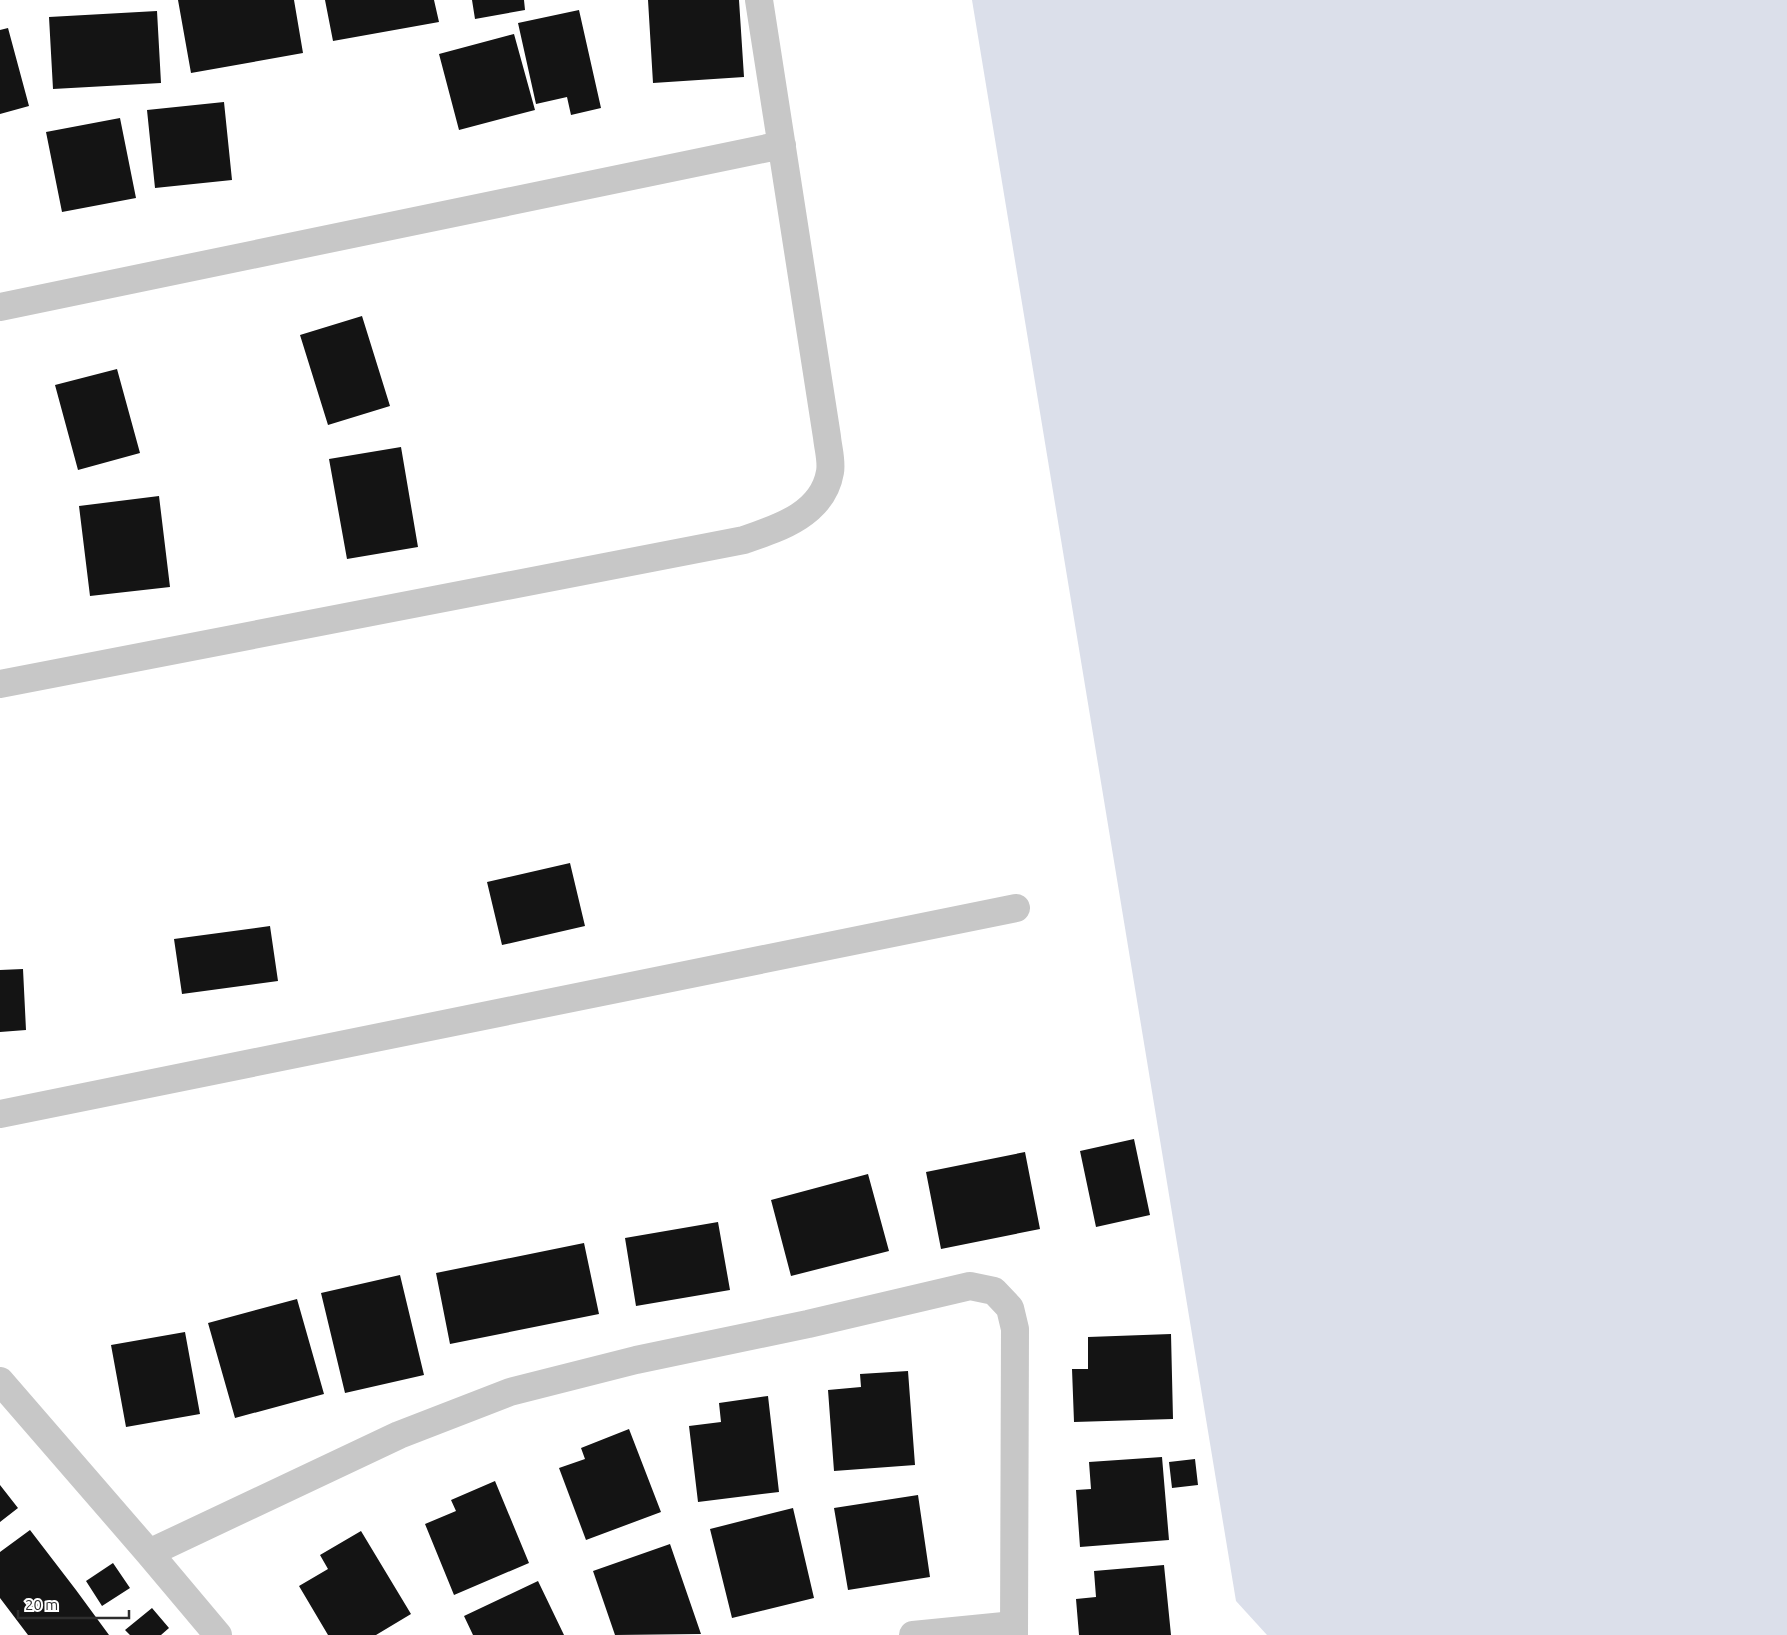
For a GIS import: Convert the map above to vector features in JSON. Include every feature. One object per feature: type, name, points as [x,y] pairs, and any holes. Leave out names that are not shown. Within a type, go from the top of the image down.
[{"type":"street","points":[[0,684],[744,540],[782,528],[802,514],[822,495],[830,471],[827,437],[759,0]]},
{"type":"street","points":[[0,307],[782,145]]},
{"type":"street","points":[[0,1114],[1016,908]]},
{"type":"street","points":[[149,1553],[399,1435],[510,1392],[636,1360],[808,1324],[970,1286],[994,1291],[1010,1308],[1015,1329],[1014,1630],[913,1635]]},
{"type":"street","points":[[0,1381],[218,1635]]},
{"type":"shaded area","points":[[972,0],[1787,0],[1787,1635],[1267,1635],[1236,1601]]},
{"type":"building","points":[[178,0],[294,0],[303,53],[191,73]]},
{"type":"building","points":[[325,0],[434,0],[439,22],[333,41]]},
{"type":"building","points":[[472,0],[524,0],[525,10],[475,19]]},
{"type":"building","points":[[648,0],[739,0],[744,77],[653,83]]},
{"type":"building","points":[[579,10],[601,108],[571,115],[567,97],[536,104],[518,23]]},
{"type":"building","points":[[157,11],[161,83],[53,89],[49,17]]},
{"type":"building","points":[[8,28],[29,106],[0,114],[0,30]]},
{"type":"building","points":[[514,34],[535,110],[459,130],[439,54]]},
{"type":"building","points":[[224,102],[232,180],[155,188],[147,110]]},
{"type":"building","points":[[120,118],[136,198],[62,212],[46,132]]},
{"type":"building","points":[[362,316],[390,406],[328,425],[300,335]]},
{"type":"building","points":[[117,369],[140,453],[78,470],[55,385]]},
{"type":"building","points":[[401,447],[418,547],[347,559],[329,459]]},
{"type":"building","points":[[159,496],[170,587],[90,596],[79,506]]},
{"type":"building","points":[[570,863],[585,926],[502,945],[487,882]]},
{"type":"building","points":[[270,926],[278,981],[182,994],[174,939]]},
{"type":"building","points":[[23,969],[26,1030],[0,1032],[0,970]]},
{"type":"building","points":[[1134,1139],[1150,1215],[1096,1227],[1080,1151]]},
{"type":"building","points":[[1025,1152],[1040,1229],[941,1249],[926,1172]]},
{"type":"building","points":[[868,1174],[889,1251],[791,1276],[771,1200]]},
{"type":"building","points":[[718,1222],[730,1290],[636,1306],[625,1238]]},
{"type":"building","points":[[584,1243],[599,1314],[450,1344],[436,1273]]},
{"type":"building","points":[[400,1275],[424,1375],[345,1393],[321,1293]]},
{"type":"building","points":[[297,1299],[324,1394],[235,1418],[208,1323]]},
{"type":"building","points":[[185,1332],[200,1414],[126,1427],[111,1345]]},
{"type":"building","points":[[1171,1334],[1173,1419],[1074,1422],[1072,1369],[1088,1369],[1088,1337]]},
{"type":"building","points":[[908,1371],[915,1465],[834,1471],[828,1390],[861,1387],[860,1374]]},
{"type":"building","points":[[768,1396],[779,1492],[698,1502],[689,1426],[721,1422],[719,1403]]},
{"type":"building","points":[[629,1429],[661,1512],[586,1540],[559,1468],[585,1459],[581,1448]]},
{"type":"building","points":[[1162,1457],[1169,1540],[1080,1547],[1076,1490],[1091,1489],[1089,1462]]},
{"type":"building","points":[[1195,1459],[1198,1485],[1172,1488],[1169,1462]]},
{"type":"building","points":[[495,1481],[529,1563],[454,1595],[425,1524],[456,1511],[451,1500]]},
{"type":"building","points":[[0,1485],[18,1508],[0,1522]]},
{"type":"building","points":[[918,1495],[930,1577],[848,1590],[834,1508]]},
{"type":"building","points":[[793,1508],[814,1598],[732,1618],[710,1529]]},
{"type":"building","points":[[30,1530],[109,1635],[28,1635],[0,1598],[0,1552]]},
{"type":"building","points":[[361,1531],[411,1614],[376,1635],[328,1635],[299,1586],[328,1569],[320,1555]]},
{"type":"building","points":[[670,1544],[701,1634],[615,1635],[593,1571]]},
{"type":"building","points":[[113,1563],[130,1588],[102,1606],[86,1581]]},
{"type":"building","points":[[1164,1565],[1171,1635],[1079,1635],[1076,1599],[1096,1597],[1094,1571]]},
{"type":"building","points":[[538,1581],[564,1635],[473,1635],[464,1616]]},
{"type":"building","points":[[152,1608],[169,1628],[161,1635],[130,1635],[125,1630]]}]
